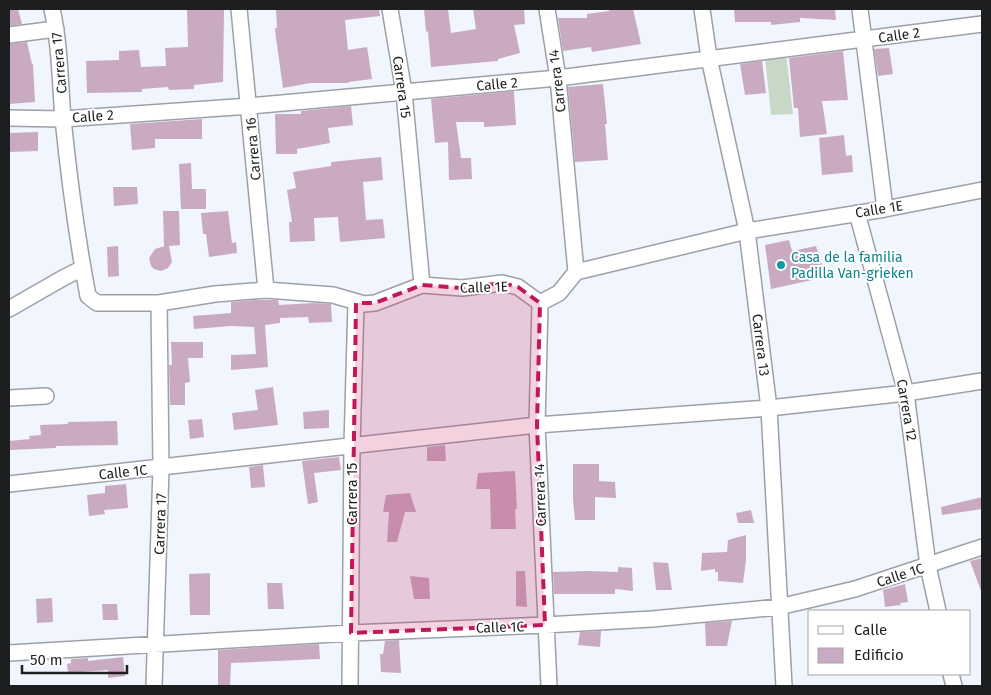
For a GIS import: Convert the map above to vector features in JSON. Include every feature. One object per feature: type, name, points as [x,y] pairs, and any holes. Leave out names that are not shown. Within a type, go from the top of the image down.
[{"type":"street","name":"Carrera 17","points":[[52,9],[56,29],[63,118],[88,296]]},
{"type":"street","name":"Carrera 16","points":[[239,9],[250,106],[266,290]]},
{"type":"street","name":"Carrera 15","points":[[390,9],[404,92],[422,285]]},
{"type":"street","name":"Carrera 14","points":[[547,9],[558,78],[576,272]]},
{"type":"street","name":"Carrera 13","points":[[702,9],[709,58],[747,231],[769,408],[784,686]]},
{"type":"street","points":[[860,9],[885,208]]},
{"type":"street","name":"Calle 2","points":[[9,118],[63,118],[250,106],[558,78],[982,24]]},
{"type":"street","points":[[9,35],[56,29]]},
{"type":"street","name":"Calle 1E","points":[[576,272],[747,231],[982,190]]},
{"type":"street","name":"Carrera 12","points":[[857,212],[906,393],[928,566],[938,610]]},
{"type":"street","points":[[9,309],[83,268]]},
{"type":"street","points":[[540,304],[559,293],[576,272]]},
{"type":"street","name":"Calle 1E","points":[[88,296],[96,303],[159,302],[215,294],[266,290],[333,295],[364,304],[375,302],[422,285],[462,288],[502,283],[518,287],[540,304]]},
{"type":"street","name":"Carrera 17","points":[[154,686],[161,468],[159,302]]},
{"type":"street","name":"Carrera 15","points":[[350,686],[352,444],[356,303]]},
{"type":"street","name":"Carrera 14","points":[[540,304],[537,425],[549,686]]},
{"type":"street","name":"Calle 1C","points":[[9,484],[161,468],[352,444],[537,425],[769,408],[906,393],[982,381]]},
{"type":"street","points":[[9,398],[46,396]]},
{"type":"street","name":"Calle 1C","points":[[9,654],[351,633],[652,619],[779,606],[855,589],[982,547]]},
{"type":"highlighted area","points":[[502,283],[518,287],[540,303],[537,425],[545,625],[351,633],[356,303],[375,303],[422,285],[462,288]]},
{"type":"green space","points":[[786,53],[793,114],[771,115],[765,57]]},
{"type":"building","points":[[9,9],[18,9],[22,24],[9,26]]},
{"type":"building","points":[[187,9],[224,9],[223,82],[194,85],[194,89],[169,90],[168,87],[142,89],[142,92],[87,93],[86,61],[119,60],[119,51],[139,50],[141,67],[166,66],[165,48],[188,47]]},
{"type":"building","points":[[276,9],[379,9],[380,16],[345,20],[348,50],[367,47],[372,79],[349,83],[311,83],[283,88],[275,28],[277,28]]},
{"type":"building","points":[[424,9],[448,9],[451,33],[476,29],[473,9],[524,9],[525,24],[514,25],[520,53],[498,59],[498,61],[431,67]]},
{"type":"building","points":[[609,9],[633,9],[641,44],[592,52],[591,47],[563,51],[558,18],[587,18],[587,14],[609,11]]},
{"type":"building","points":[[734,9],[835,9],[836,20],[800,18],[800,22],[771,25],[771,22],[735,22]]},
{"type":"building","points":[[27,42],[33,64],[35,102],[9,104],[9,44]]},
{"type":"building","points":[[889,48],[893,74],[878,76],[874,49]]},
{"type":"building","points":[[843,51],[848,100],[822,101],[827,134],[800,137],[798,108],[794,108],[789,58]]},
{"type":"building","points":[[762,61],[766,93],[745,95],[740,64]]},
{"type":"building","points":[[603,84],[608,160],[575,162],[568,87]]},
{"type":"building","points":[[514,91],[516,125],[484,127],[484,122],[456,122],[461,158],[471,158],[472,179],[449,180],[448,142],[435,143],[431,99]]},
{"type":"building","points":[[351,106],[353,125],[328,128],[330,143],[297,149],[297,154],[276,154],[275,114],[301,114],[301,111]]},
{"type":"building","points":[[202,119],[202,139],[155,139],[155,148],[132,150],[130,124]]},
{"type":"building","points":[[38,132],[38,151],[9,152],[9,133]]},
{"type":"building","points":[[844,135],[846,156],[852,155],[853,172],[822,175],[819,138]]},
{"type":"building","points":[[381,157],[383,180],[363,182],[366,220],[383,219],[385,238],[340,242],[338,217],[314,218],[315,241],[290,242],[289,222],[292,222],[287,190],[296,188],[293,172],[331,166],[331,162]]},
{"type":"building","points":[[191,163],[192,189],[206,189],[206,209],[181,209],[179,164]]},
{"type":"building","points":[[113,187],[137,187],[138,204],[114,206]]},
{"type":"building","points":[[163,211],[179,211],[180,245],[169,246],[172,262],[168,268],[161,271],[151,266],[149,258],[155,249],[165,246]]},
{"type":"building","points":[[228,211],[232,243],[236,242],[237,253],[209,257],[206,234],[203,234],[201,213]]},
{"type":"building","points":[[789,240],[792,251],[816,246],[826,277],[771,289],[765,245]]},
{"type":"building","points":[[118,246],[119,276],[108,277],[107,247]]},
{"type":"building","points":[[278,300],[279,305],[331,304],[332,322],[309,323],[308,317],[280,318],[280,323],[265,325],[268,367],[231,370],[231,355],[256,354],[254,327],[231,326],[194,329],[193,316],[231,313],[231,302]]},
{"type":"building","points":[[171,342],[203,342],[203,358],[188,358],[190,382],[185,383],[185,405],[170,405],[169,365],[172,365]]},
{"type":"building","points":[[273,387],[278,425],[234,430],[232,413],[258,410],[255,390]]},
{"type":"building","points":[[329,410],[329,428],[304,429],[303,412]]},
{"type":"building","points":[[202,419],[204,437],[190,439],[188,420]]},
{"type":"building","points":[[117,421],[118,445],[56,446],[56,448],[9,450],[9,441],[30,439],[29,436],[41,435],[40,425],[68,424],[68,422]]},
{"type":"building","points":[[445,445],[446,461],[427,461],[427,447]]},
{"type":"building","points":[[339,457],[341,470],[314,473],[318,502],[308,504],[302,461]]},
{"type":"building","points":[[573,464],[599,464],[599,481],[615,482],[616,498],[595,497],[595,520],[575,520]]},
{"type":"building","points":[[263,465],[265,487],[251,488],[249,467]]},
{"type":"building","points":[[515,471],[516,529],[491,529],[490,489],[476,489],[478,473]]},
{"type":"building","points":[[126,484],[128,508],[104,510],[105,514],[89,516],[87,495],[105,493],[105,486]]},
{"type":"building","points":[[410,493],[416,512],[405,512],[397,542],[387,542],[389,512],[383,512],[386,495]]},
{"type":"building","points":[[982,497],[982,509],[942,515],[941,507]]},
{"type":"building","points":[[751,510],[754,523],[738,523],[736,513]]},
{"type":"building","points":[[746,535],[746,560],[743,583],[718,581],[718,572],[715,572],[715,569],[701,571],[702,553],[727,552],[728,540]]},
{"type":"building","points":[[982,558],[982,590],[981,591],[970,561]]},
{"type":"building","points":[[653,562],[668,563],[672,590],[656,590]]},
{"type":"building","points":[[618,567],[632,568],[633,591],[615,589],[615,594],[554,594],[553,572],[618,572]]},
{"type":"building","points":[[516,571],[525,571],[527,607],[516,606]]},
{"type":"building","points":[[210,573],[210,615],[190,615],[189,574]]},
{"type":"building","points":[[410,576],[429,578],[430,599],[414,599]]},
{"type":"building","points":[[267,583],[282,583],[284,609],[268,609]]},
{"type":"building","points":[[905,584],[908,602],[885,607],[883,590]]},
{"type":"building","points":[[52,598],[53,622],[37,623],[36,599]]},
{"type":"building","points":[[102,604],[117,604],[118,620],[103,620]]},
{"type":"building","points":[[732,621],[727,646],[706,646],[705,623]]},
{"type":"building","points":[[601,631],[600,647],[578,645],[580,632]]},
{"type":"building","points":[[399,640],[401,673],[381,672],[380,654],[383,654],[385,641]]},
{"type":"building","points":[[319,644],[320,659],[231,663],[230,686],[218,686],[218,650]]},
{"type":"building","points":[[123,657],[125,676],[108,678],[108,670],[68,673],[67,664],[71,663],[71,659],[88,658],[88,661]]},
{"type":"place","name":"Casa de la familia Padilla Van-grieken","points":[[781,265]]}]
